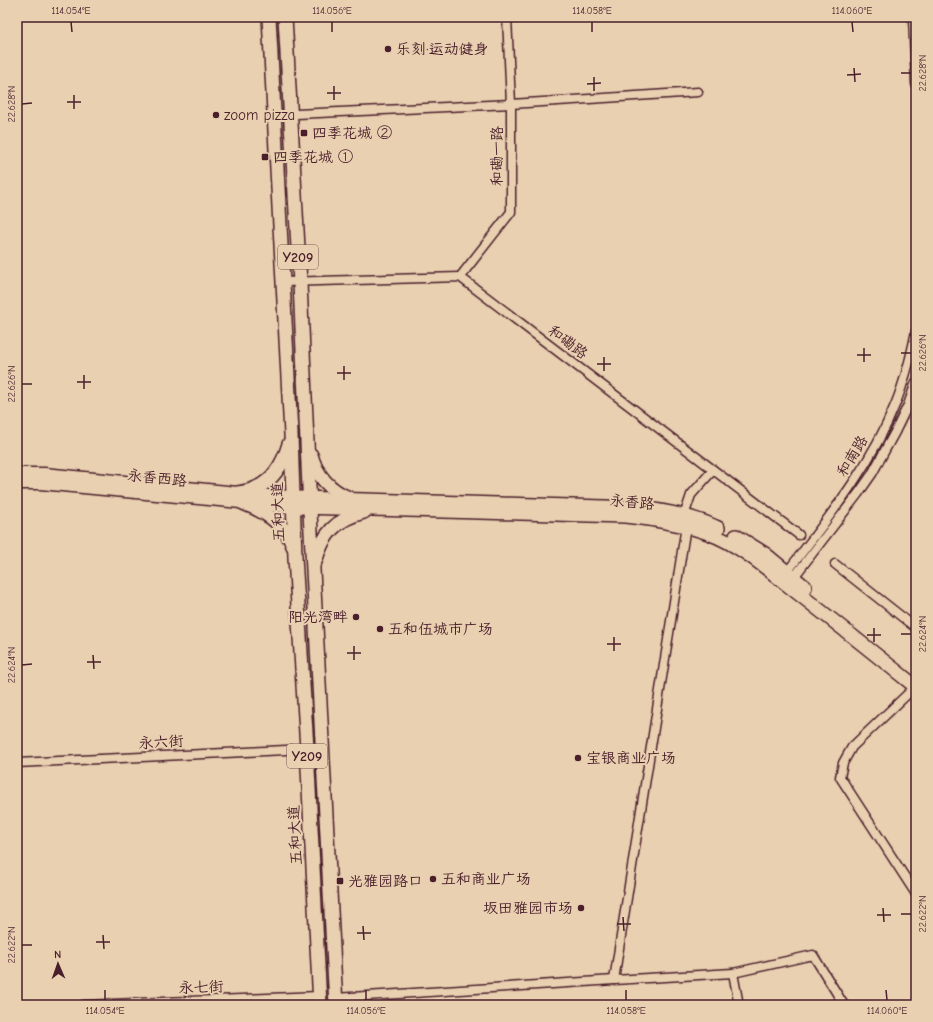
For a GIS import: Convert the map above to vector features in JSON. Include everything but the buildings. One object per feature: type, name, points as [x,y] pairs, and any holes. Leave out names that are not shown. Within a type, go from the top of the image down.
[{"type":"main road","name":"五和大道","points":[[269,17],[284,282],[295,557],[307,748],[320,1000]]},
{"type":"main road","name":"Y209","points":[[285,17],[300,283],[335,1001]]},
{"type":"main road","points":[[295,557],[290,538],[280,525],[265,513],[240,498],[270,479],[283,460],[291,434],[307,438],[315,468],[327,484],[342,495],[359,500]]},
{"type":"main road","name":"永香西路","points":[[17,474],[64,476],[240,498]]},
{"type":"main road","name":"永香西路","points":[[17,483],[293,502]]},
{"type":"main road","name":"永香路","points":[[310,503],[359,500],[624,507],[658,510],[685,521]]},
{"type":"main road","name":"永香路","points":[[293,502],[374,510],[625,516],[669,522],[702,522],[731,534],[764,554],[787,579],[916,686]]},
{"type":"main road","points":[[296,574],[313,572],[323,540],[328,532],[335,526],[352,516],[362,512],[374,510]]},
{"type":"main road","name":"永香路","points":[[787,579],[916,675]]},
{"type":"street","name":"和磡一路","points":[[460,277],[512,212],[511,104],[507,17]]},
{"type":"street","points":[[913,17],[916,84]]},
{"type":"street","points":[[275,115],[511,104],[698,92]]},
{"type":"street","points":[[284,282],[300,283],[460,277]]},
{"type":"street","name":"和磡路","points":[[460,277],[799,535]]},
{"type":"street","name":"和南路","points":[[787,579],[860,473],[873,451],[895,405],[913,349],[916,331]]},
{"type":"street","name":"和南路","points":[[787,579],[858,494],[872,474],[908,405],[916,382]]},
{"type":"street","points":[[614,980],[685,521],[691,495],[713,470]]},
{"type":"street","points":[[835,564],[916,628]]},
{"type":"street","points":[[916,686],[852,747],[843,763],[840,777],[916,894]]},
{"type":"street","name":"永六街","points":[[17,763],[307,748]]},
{"type":"street","points":[[335,1001],[614,980],[733,973],[813,955],[844,1005]]},
{"type":"street","points":[[733,973],[739,1005]]},
{"type":"street","name":"永七街","points":[[83,1005],[320,1000]]},
{"type":"place","name":"乐刻·运动健身","points":[[388,49]]},
{"type":"place","name":"zoom pizza","points":[[216,115]]},
{"type":"place","name":"四季花城 ②","points":[[304,133]]},
{"type":"place","name":"四季花城 ①","points":[[265,157]]},
{"type":"place","name":"阳光湾畔","points":[[356,617]]},
{"type":"place","name":"五和伍城市广场","points":[[380,629]]},
{"type":"place","name":"宝银商业广场","points":[[578,758]]},
{"type":"place","name":"五和商业广场","points":[[433,879]]},
{"type":"place","name":"光雅园路口","points":[[340,881]]},
{"type":"place","name":"坂田雅园市场","points":[[581,908]]}]
